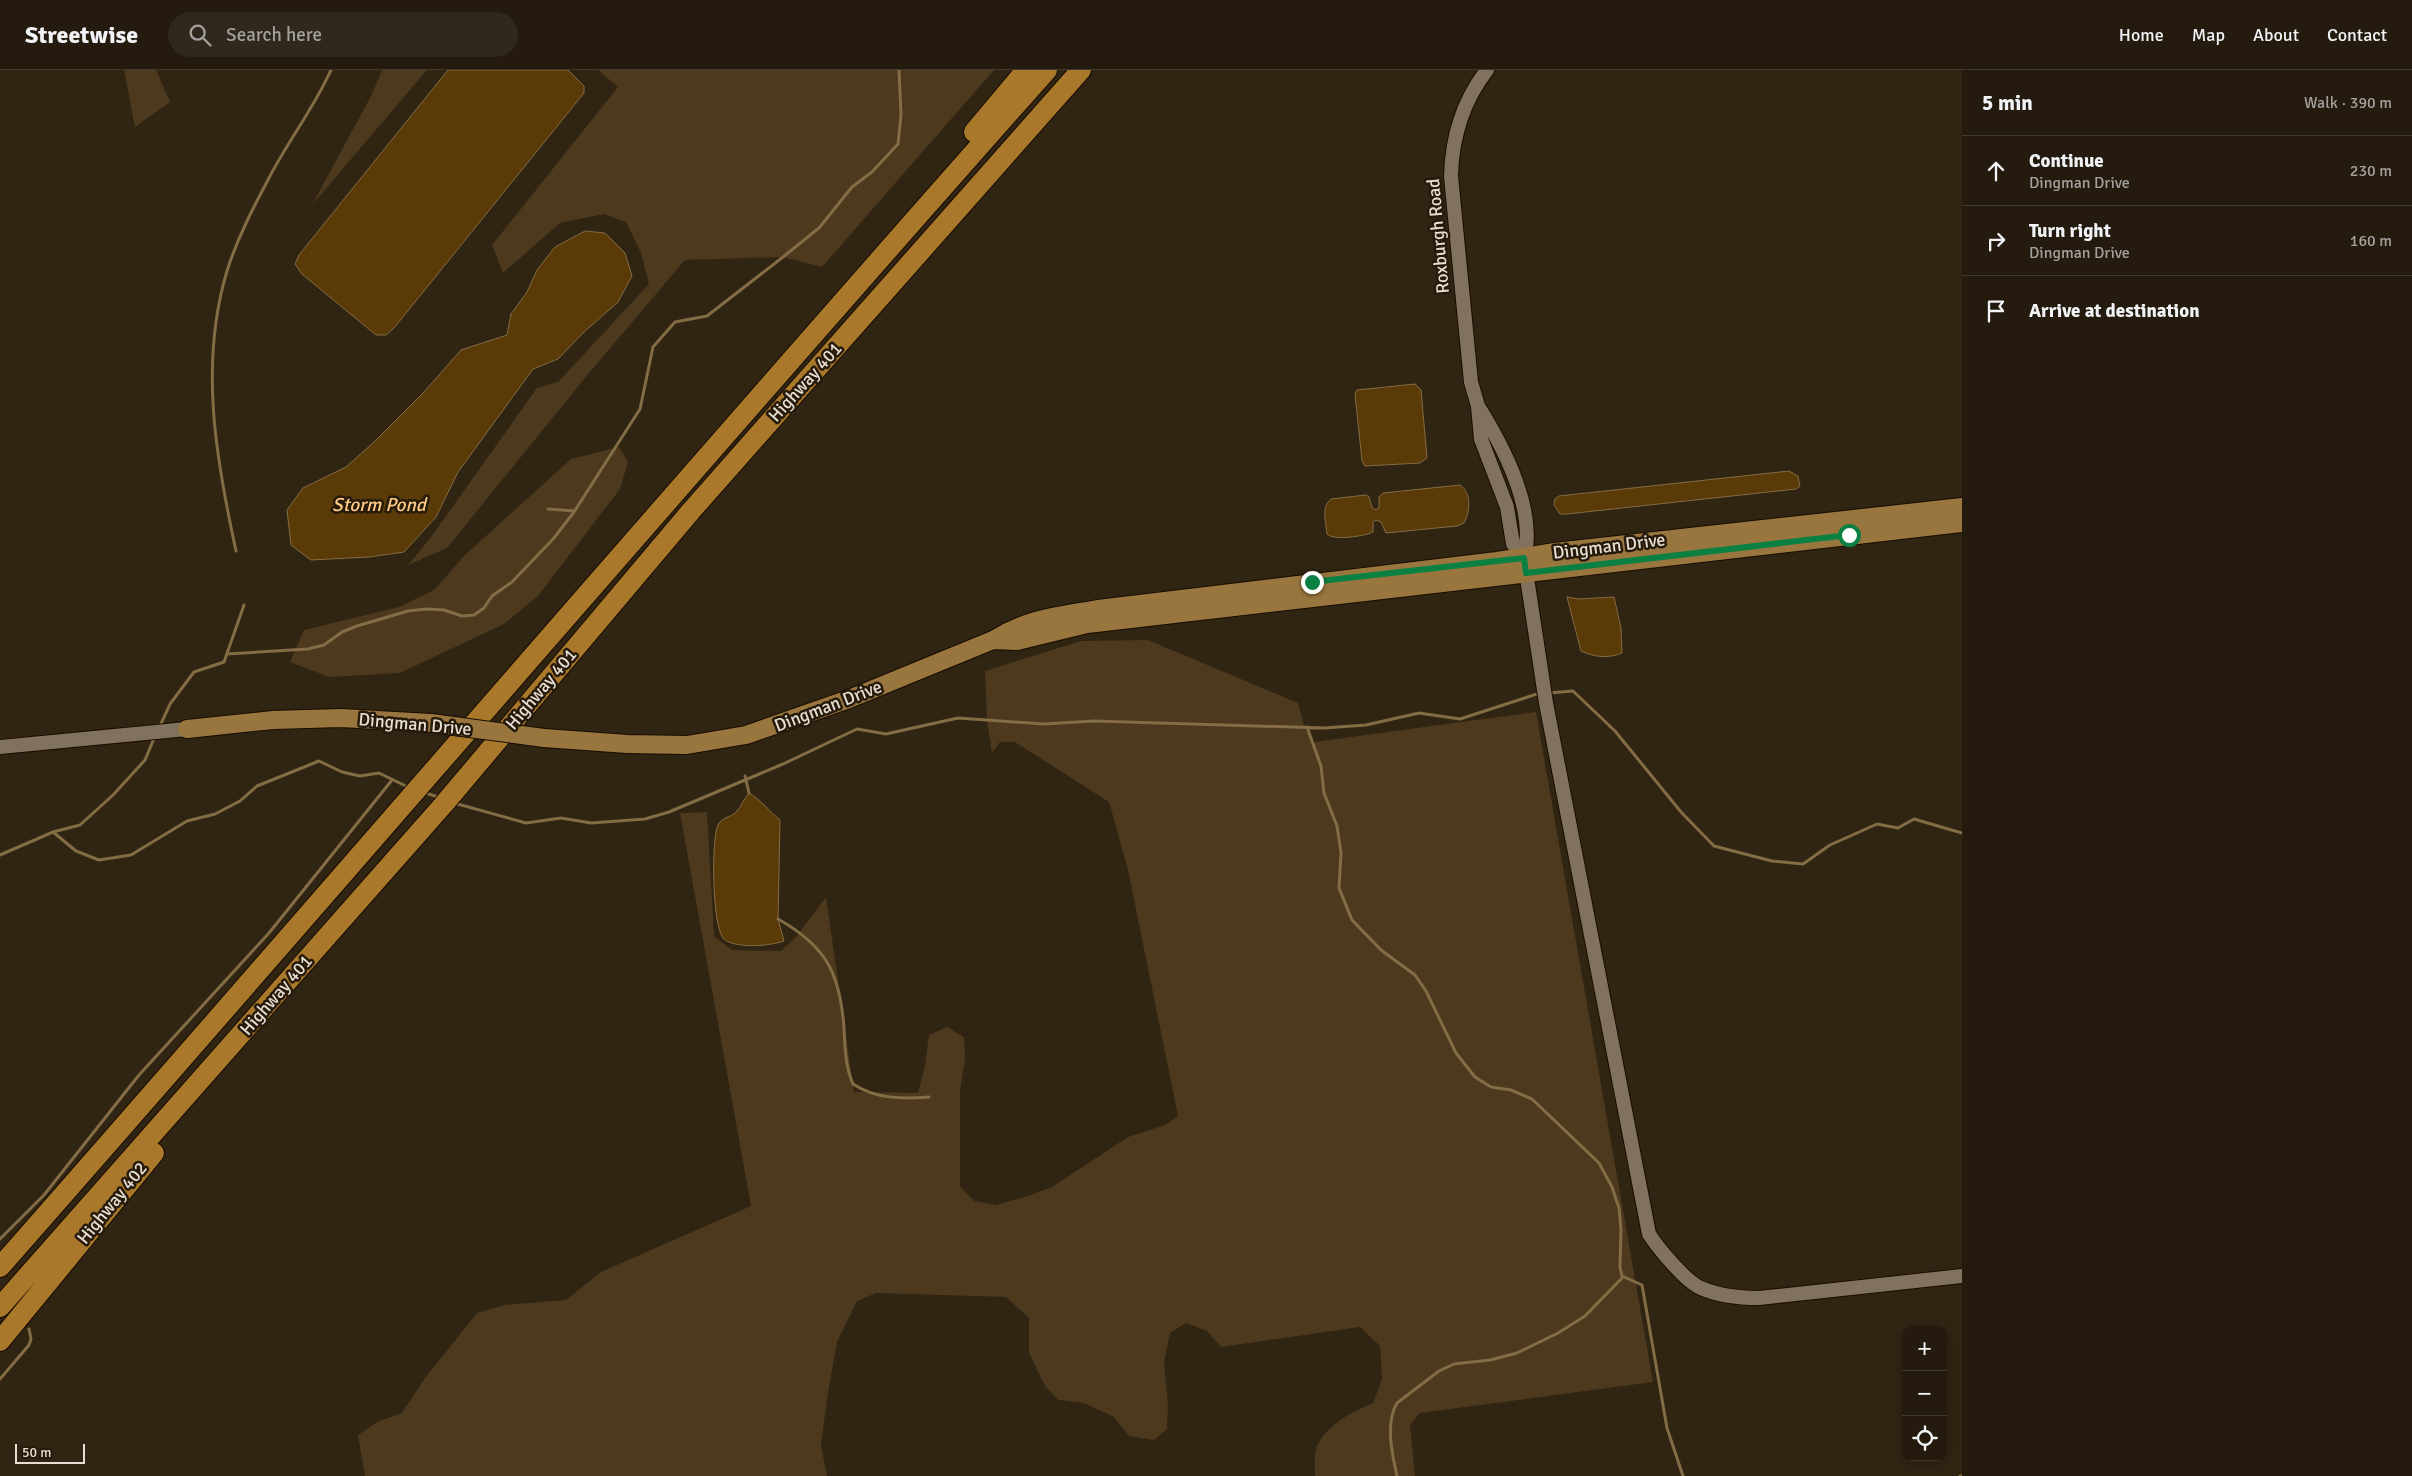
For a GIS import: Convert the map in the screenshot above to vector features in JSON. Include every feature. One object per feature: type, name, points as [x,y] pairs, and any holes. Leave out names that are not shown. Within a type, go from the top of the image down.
[{"type":"highway","points":[[931,200],[941,172],[1026,70]]},
{"type":"highway","name":"Highway 401","points":[[0,1267],[295,931],[428,774],[1047,70]]},
{"type":"highway","name":"Highway 401","points":[[0,1307],[444,804],[691,511],[1081,70]]},
{"type":"highway","name":"Highway 402","points":[[0,1341],[201,1095],[217,1061]]},
{"type":"main road","name":"Dingman Drive","points":[[1525,565],[1555,552],[1962,507]]},
{"type":"main road","name":"Dingman Drive","points":[[187,729],[273,720],[341,718],[431,723],[544,738],[627,744],[687,745],[746,735],[849,699],[993,640],[1014,626],[1040,619],[1098,609],[1962,523]]},
{"type":"street","name":"Roxburgh Road","points":[[1487,70],[1477,83],[1462,111],[1451,160],[1454,212],[1471,382],[1478,406],[1495,434],[1517,485],[1523,506],[1528,542],[1525,565],[1542,683],[1649,1234],[1660,1251],[1699,1288],[1736,1298],[1759,1298],[1962,1276]]},
{"type":"street","name":"Dingman Drive","points":[[0,747],[187,729]]},
{"type":"shaded area","points":[[124,70],[156,70],[170,102],[135,127]]},
{"type":"shaded area","points":[[382,70],[427,70],[312,205],[371,96]]},
{"type":"shaded area","points":[[598,70],[994,70],[822,267],[783,257],[685,260],[589,373],[447,548],[408,565],[431,537],[537,388],[558,382],[649,284],[641,253],[626,222],[604,214],[560,223],[503,273],[492,245],[618,87]]},
{"type":"shaded area","points":[[619,447],[628,462],[620,489],[538,596],[504,624],[400,673],[329,677],[290,662],[304,630],[399,607],[434,590],[464,556],[571,459]]},
{"type":"shaded area","points":[[1148,640],[1298,703],[1305,729],[1314,742],[1536,712],[1653,1382],[1420,1413],[1410,1425],[1415,1476],[1315,1476],[1315,1452],[1320,1440],[1340,1420],[1373,1403],[1382,1379],[1380,1346],[1360,1327],[1221,1347],[1207,1331],[1186,1323],[1170,1333],[1164,1363],[1168,1405],[1167,1429],[1154,1440],[1129,1436],[1114,1417],[1084,1403],[1058,1400],[1045,1386],[1029,1353],[1029,1318],[1006,1297],[876,1293],[857,1301],[837,1342],[821,1445],[827,1476],[365,1476],[358,1435],[377,1422],[402,1413],[425,1378],[477,1313],[505,1305],[566,1300],[601,1272],[751,1206],[680,813],[707,812],[714,936],[732,950],[781,951],[796,937],[826,897],[854,1092],[918,1093],[925,1065],[929,1035],[947,1027],[964,1037],[965,1058],[960,1091],[960,1186],[974,1201],[996,1205],[1052,1187],[1128,1137],[1165,1125],[1178,1116],[1128,870],[1109,802],[1015,742],[1000,742],[992,753],[987,720],[985,671],[1081,641]]},
{"type":"water","points":[[448,70],[568,70],[584,86],[584,93],[394,328],[386,335],[376,335],[302,274],[295,264],[299,255]]},
{"type":"water","name":"Storm Pond","points":[[585,231],[605,233],[625,253],[632,276],[618,302],[584,332],[558,359],[533,369],[458,472],[436,517],[404,552],[369,557],[311,560],[291,545],[287,510],[303,488],[346,467],[424,392],[461,350],[507,335],[511,314],[527,292],[537,270],[555,247]]},
{"type":"water","points":[[1415,384],[1421,390],[1427,458],[1420,463],[1365,466],[1362,461],[1355,394],[1357,390]]},
{"type":"water","points":[[1789,471],[1798,476],[1800,486],[1796,489],[1567,514],[1560,514],[1554,505],[1555,499],[1559,496]]},
{"type":"water","points":[[1460,485],[1467,493],[1469,508],[1464,523],[1457,526],[1386,533],[1381,522],[1376,520],[1373,522],[1373,532],[1369,534],[1336,537],[1327,534],[1325,510],[1331,499],[1366,495],[1369,497],[1372,508],[1376,510],[1379,508],[1379,497],[1383,493]]},
{"type":"water","points":[[1567,597],[1579,599],[1614,597],[1621,628],[1622,653],[1601,656],[1581,651]]},
{"type":"water","points":[[749,793],[780,820],[778,919],[784,941],[762,945],[736,944],[724,939],[720,932],[715,902],[714,848],[718,825],[722,820],[736,812]]},
{"type":"waterway","points":[[236,551],[222,482],[213,411],[212,376],[219,306],[227,271],[246,224],[276,164],[317,98],[331,70]]},
{"type":"waterway","points":[[227,654],[308,649],[324,645],[342,632],[357,626],[408,611],[444,610],[462,616],[474,615],[484,608],[492,596],[512,582],[554,538],[574,512],[640,409],[653,347],[675,322],[707,316],[783,257],[819,228],[852,187],[872,172],[898,144],[901,115],[899,70]]},
{"type":"waterway","points":[[548,509],[575,511]]},
{"type":"waterway","points":[[159,728],[170,704],[194,672],[224,662],[244,605]]},
{"type":"waterway","points":[[1549,693],[1573,691],[1615,731],[1681,812],[1714,846],[1772,861],[1803,864],[1830,845],[1877,824],[1898,828],[1914,819],[1962,833]]},
{"type":"waterway","points":[[454,803],[526,823],[561,818],[591,823],[645,819],[669,812],[783,764],[857,729],[886,734],[958,718],[1044,724],[1094,721],[1324,728],[1366,725],[1419,713],[1460,719],[1540,693]]},
{"type":"waterway","points":[[1307,727],[1321,766],[1324,793],[1337,826],[1341,853],[1339,888],[1352,920],[1381,950],[1415,975],[1426,991],[1456,1053],[1475,1077],[1491,1087],[1511,1090],[1532,1099],[1599,1163],[1612,1187],[1619,1208],[1621,1230],[1620,1267],[1622,1276],[1642,1285],[1667,1428],[1683,1476]]},
{"type":"waterway","points":[[0,855],[53,832],[80,825],[113,795],[145,760],[155,736]]},
{"type":"waterway","points":[[53,832],[76,851],[99,860],[131,855],[187,821],[215,814],[240,801],[257,786],[319,761],[342,772],[360,776],[379,773],[410,788]]},
{"type":"waterway","points":[[745,776],[749,793]]},
{"type":"waterway","points":[[0,1239],[44,1195],[139,1075],[269,933],[392,780]]},
{"type":"waterway","points":[[423,792],[441,798]]},
{"type":"waterway","points":[[778,919],[794,929],[819,951],[834,976],[842,1009],[847,1063],[853,1084],[870,1093],[890,1097],[929,1097]]},
{"type":"waterway","points":[[1397,1476],[1390,1429],[1393,1411],[1397,1403],[1439,1371],[1454,1364],[1490,1360],[1517,1353],[1558,1333],[1585,1316],[1623,1277]]},
{"type":"waterway","points":[[0,1379],[29,1345],[31,1339],[29,1329]]},
{"type":"route","points":[[1312,582],[1524,558],[1526,573],[1849,535]]}]
